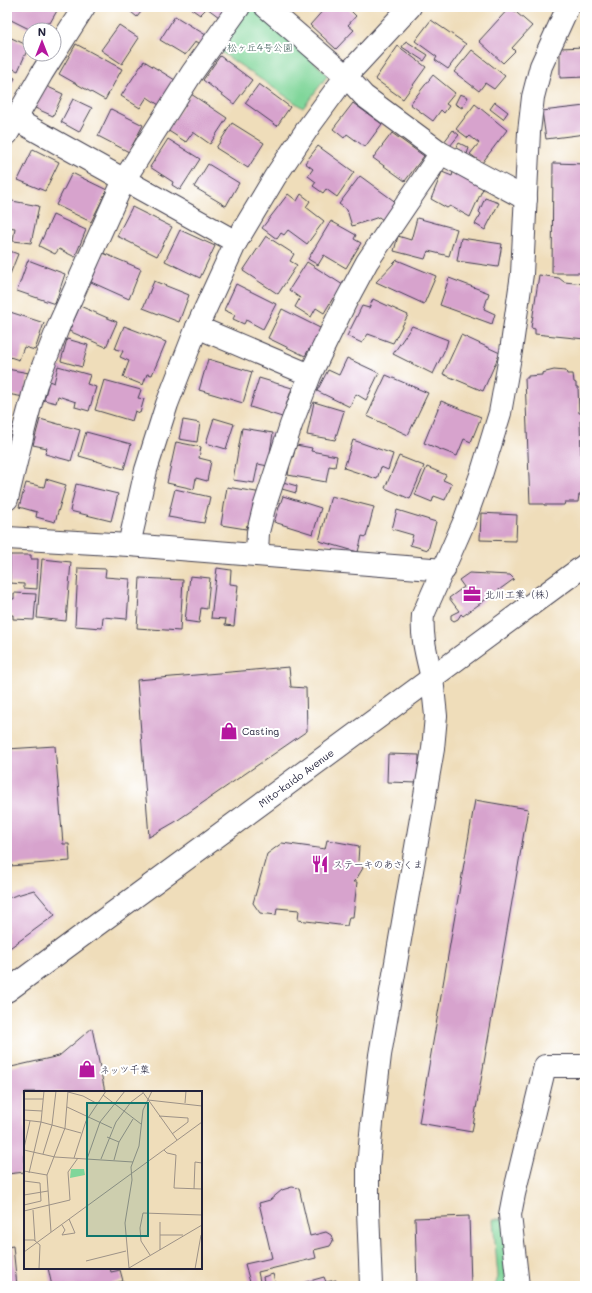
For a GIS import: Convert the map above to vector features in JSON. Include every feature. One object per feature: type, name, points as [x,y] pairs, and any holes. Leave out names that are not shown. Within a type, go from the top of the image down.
[{"type":"main road","points":[[62,41],[84,7]]},
{"type":"main road","points":[[7,499],[36,384],[59,325],[124,180],[192,73],[240,7]]},
{"type":"main road","points":[[266,7],[346,76],[364,96],[441,153],[526,199]]},
{"type":"main road","points":[[129,545],[146,470],[167,404],[197,327],[236,242],[275,177],[310,125],[346,76],[410,7]]},
{"type":"main road","points":[[371,1286],[368,1167],[372,1123],[380,1055],[433,749],[436,716],[432,678],[424,643],[422,626],[423,615],[464,522],[481,475],[500,413],[522,274],[529,132],[533,97],[541,66],[568,7]]},
{"type":"main road","points":[[49,62],[10,123],[124,180],[236,242]]},
{"type":"main road","points":[[257,554],[258,532],[264,508],[288,432],[310,375],[367,262],[441,153]]},
{"type":"main road","points":[[197,327],[310,375]]},
{"type":"main road","points":[[7,538],[257,554],[444,570]]},
{"type":"main road","name":"Mito-kaido Avenue","points":[[7,991],[585,566]]},
{"type":"main road","points":[[518,1286],[510,1215],[545,1066],[585,1066]]},
{"type":"green space","name":"松ヶ丘4号公園","points":[[251,8],[258,10],[328,75],[303,108],[218,50],[245,11]]},
{"type":"green space","points":[[493,1219],[504,1219],[510,1286],[495,1286],[498,1277]]},
{"type":"building","points":[[10,7],[54,7],[58,9],[51,22],[22,22],[22,26],[7,18],[7,13]]},
{"type":"building","points":[[125,7],[145,7],[137,17]]},
{"type":"building","points":[[228,7],[219,17],[207,8],[200,15],[190,8]]},
{"type":"building","points":[[326,7],[347,7],[356,16],[348,25],[354,30],[336,49],[310,25]]},
{"type":"building","points":[[510,7],[532,26],[512,48],[515,51],[503,63],[479,41]]},
{"type":"building","points":[[175,16],[209,37],[203,46],[196,41],[185,55],[160,40]]},
{"type":"building","points":[[431,20],[466,44],[448,69],[435,60],[437,57],[415,41]]},
{"type":"building","points":[[119,25],[139,38],[122,64],[101,50]]},
{"type":"building","points":[[7,36],[22,43],[22,62],[18,71],[7,66]]},
{"type":"building","points":[[406,41],[428,55],[424,61],[402,47]]},
{"type":"building","points":[[76,44],[122,69],[105,100],[59,74]]},
{"type":"building","points":[[398,46],[426,67],[403,99],[375,79]]},
{"type":"building","points":[[585,47],[585,77],[560,78],[560,48]]},
{"type":"building","points":[[472,50],[505,76],[494,89],[485,83],[479,91],[454,72]]},
{"type":"building","points":[[220,56],[252,80],[234,104],[203,80]]},
{"type":"building","points":[[144,61],[175,80],[159,105],[147,97],[140,108],[121,96]]},
{"type":"building","points":[[7,75],[15,78],[7,94]]},
{"type":"building","points":[[433,75],[455,93],[446,104],[449,106],[444,113],[441,110],[433,121],[410,104]]},
{"type":"building","points":[[259,84],[290,107],[277,126],[245,103]]},
{"type":"building","points":[[46,86],[63,94],[53,116],[35,108]]},
{"type":"building","points":[[191,94],[227,118],[210,144],[193,132],[186,142],[167,130]]},
{"type":"building","points":[[460,94],[468,97],[462,108],[455,104]]},
{"type":"building","points":[[73,99],[92,108],[79,132],[61,122]]},
{"type":"building","points":[[495,102],[508,112],[503,119],[490,109]]},
{"type":"building","points":[[353,103],[382,124],[365,147],[347,134],[344,138],[333,129]]},
{"type":"building","points":[[475,104],[507,130],[482,163],[470,154],[479,143],[470,136],[468,138],[456,129]]},
{"type":"building","points":[[585,106],[585,134],[546,139],[542,111]]},
{"type":"building","points":[[111,109],[143,125],[129,152],[98,136]]},
{"type":"building","points":[[232,123],[264,143],[248,168],[216,148]]},
{"type":"building","points":[[453,130],[459,135],[450,146],[444,142]]},
{"type":"building","points":[[392,133],[424,156],[405,181],[373,158]]},
{"type":"building","points":[[168,139],[200,159],[180,190],[172,185],[173,182],[150,167]]},
{"type":"building","points":[[459,143],[469,148],[467,154],[456,148]]},
{"type":"building","points":[[318,146],[354,172],[337,197],[326,189],[323,193],[313,186],[316,182],[308,176],[313,169],[305,163]]},
{"type":"building","points":[[33,149],[59,162],[45,191],[18,180]]},
{"type":"building","points":[[553,163],[585,164],[585,273],[552,273]]},
{"type":"building","points":[[208,164],[239,183],[226,206],[194,187]]},
{"type":"building","points":[[454,169],[485,184],[470,217],[450,206],[447,208],[431,199],[442,172],[452,176]]},
{"type":"building","points":[[72,173],[107,190],[91,222],[56,205]]},
{"type":"building","points":[[360,176],[397,203],[384,221],[379,217],[352,226],[347,210],[339,204]]},
{"type":"building","points":[[288,194],[297,201],[301,194],[310,201],[306,207],[324,221],[307,244],[288,230],[284,235],[281,233],[277,239],[262,228]]},
{"type":"building","points":[[485,198],[499,203],[485,230],[475,224],[481,214],[479,212]]},
{"type":"building","points":[[7,200],[39,206],[31,243],[13,241],[15,228],[7,227]]},
{"type":"building","points":[[132,207],[172,227],[157,256],[117,236]]},
{"type":"building","points":[[53,215],[86,230],[75,257],[59,249],[55,254],[39,246]]},
{"type":"building","points":[[417,218],[457,229],[449,256],[428,251],[425,259],[394,251],[398,236],[411,240]]},
{"type":"building","points":[[331,221],[356,235],[354,239],[361,243],[346,268],[324,255],[318,265],[308,259]]},
{"type":"building","points":[[180,230],[215,246],[200,278],[165,261]]},
{"type":"building","points":[[266,236],[294,254],[290,261],[297,265],[278,294],[243,271]]},
{"type":"building","points":[[461,238],[502,244],[498,267],[457,261]]},
{"type":"building","points":[[7,250],[18,254],[7,282]]},
{"type":"building","points":[[103,253],[141,269],[129,299],[91,282]]},
{"type":"building","points":[[28,260],[65,274],[55,304],[17,291]]},
{"type":"building","points":[[397,260],[436,276],[424,304],[376,282]]},
{"type":"building","points":[[307,262],[343,285],[335,299],[333,298],[324,313],[316,308],[311,317],[295,307],[300,298],[289,290]]},
{"type":"building","points":[[539,275],[559,278],[564,282],[585,284],[585,339],[535,334],[535,329],[531,328]]},
{"type":"building","points":[[449,278],[489,293],[484,309],[495,314],[492,324],[440,305]]},
{"type":"building","points":[[154,281],[189,295],[179,322],[143,308]]},
{"type":"building","points":[[236,284],[276,304],[263,329],[246,320],[244,324],[233,319],[235,315],[224,310]]},
{"type":"building","points":[[373,299],[408,315],[393,343],[368,334],[362,343],[347,336],[362,306],[369,308]]},
{"type":"building","points":[[80,306],[117,322],[106,347],[69,331]]},
{"type":"building","points":[[282,309],[322,329],[311,350],[309,349],[305,356],[268,338]]},
{"type":"building","points":[[7,311],[44,323],[35,350],[24,347],[19,360],[7,356]]},
{"type":"building","points":[[124,326],[166,342],[152,375],[147,374],[143,385],[123,377],[129,361],[120,357],[123,351],[115,349]]},
{"type":"building","points":[[412,326],[448,340],[433,374],[393,354]]},
{"type":"building","points":[[461,335],[500,353],[483,391],[443,374]]},
{"type":"building","points":[[67,339],[88,345],[82,367],[61,361]]},
{"type":"building","points":[[347,358],[379,373],[366,400],[356,394],[350,407],[317,391],[328,370],[339,375]]},
{"type":"building","points":[[208,359],[252,372],[243,403],[199,390]]},
{"type":"building","points":[[58,366],[90,375],[87,384],[96,387],[89,411],[75,407],[76,402],[58,396],[56,403],[44,400],[49,381],[54,383]]},
{"type":"building","points":[[7,369],[29,373],[24,397],[7,394]]},
{"type":"building","points":[[554,370],[566,371],[567,374],[573,374],[574,382],[576,383],[576,387],[578,387],[579,413],[585,413],[585,421],[580,421],[581,454],[585,454],[585,463],[583,463],[582,475],[585,475],[585,484],[582,484],[583,494],[579,495],[578,502],[565,502],[564,505],[530,504],[525,378],[528,378],[528,376],[542,375],[542,373]]},
{"type":"building","points":[[386,375],[428,393],[408,435],[367,416]]},
{"type":"building","points":[[259,378],[292,388],[282,417],[250,407]]},
{"type":"building","points":[[104,380],[141,390],[138,398],[144,399],[140,413],[135,411],[132,421],[95,410]]},
{"type":"building","points":[[441,401],[481,417],[471,442],[464,439],[457,456],[424,443]]},
{"type":"building","points":[[314,402],[344,411],[335,440],[307,435]]},
{"type":"building","points":[[214,418],[234,424],[226,449],[206,443]]},
{"type":"building","points":[[40,419],[80,430],[71,461],[45,454],[47,448],[33,445]]},
{"type":"building","points":[[183,420],[200,423],[197,442],[179,439]]},
{"type":"building","points":[[7,423],[15,425],[7,444]]},
{"type":"building","points":[[242,428],[273,433],[268,466],[258,464],[254,483],[233,480]]},
{"type":"building","points":[[86,432],[131,444],[124,469],[79,456]]},
{"type":"building","points":[[353,440],[393,454],[388,470],[381,467],[377,479],[344,468]]},
{"type":"building","points":[[176,442],[201,447],[199,458],[211,461],[207,481],[196,478],[194,489],[167,483]]},
{"type":"building","points":[[296,445],[312,448],[311,451],[337,456],[335,467],[329,466],[326,482],[288,475],[291,457],[293,458]]},
{"type":"building","points":[[399,456],[424,466],[410,499],[385,488]]},
{"type":"building","points":[[427,467],[446,475],[443,480],[452,484],[445,500],[434,496],[432,502],[415,495]]},
{"type":"building","points":[[46,479],[66,485],[55,522],[36,517],[37,512],[19,507],[26,483],[44,487]]},
{"type":"building","points":[[283,482],[297,486],[296,493],[282,489]]},
{"type":"building","points":[[76,484],[118,494],[111,521],[70,511]]},
{"type":"building","points":[[227,487],[262,493],[256,527],[247,525],[246,529],[221,525]]},
{"type":"building","points":[[175,489],[210,497],[204,523],[168,517]]},
{"type":"building","points":[[283,496],[321,508],[313,534],[274,522]]},
{"type":"building","points":[[331,496],[374,507],[366,537],[362,536],[358,552],[319,541]]},
{"type":"building","points":[[397,510],[436,522],[428,550],[410,545],[413,535],[392,529]]},
{"type":"building","points":[[481,513],[517,515],[516,541],[480,540]]},
{"type":"building","points":[[10,555],[31,555],[31,559],[38,559],[37,589],[24,588],[24,584],[10,583]]},
{"type":"building","points":[[42,559],[71,562],[66,621],[37,618]]},
{"type":"building","points":[[78,568],[106,569],[105,577],[130,579],[127,619],[103,617],[102,628],[75,626]]},
{"type":"building","points":[[217,568],[231,570],[230,584],[238,585],[234,626],[225,625],[226,619],[211,618]]},
{"type":"building","points":[[469,573],[510,575],[514,579],[463,616],[461,614],[458,619],[454,621],[451,619],[451,615],[459,611],[449,598],[464,587],[459,580]]},
{"type":"building","points":[[190,576],[210,578],[207,609],[201,608],[199,623],[185,621]]},
{"type":"building","points":[[140,578],[183,580],[180,631],[137,628]]},
{"type":"building","points":[[14,593],[36,594],[34,620],[13,619],[13,615],[7,615],[7,599],[14,599]]},
{"type":"building","points":[[289,667],[291,687],[306,688],[307,731],[175,822],[149,837],[137,680]]},
{"type":"building","points":[[55,746],[63,844],[69,844],[70,861],[10,866],[7,841],[7,749]]},
{"type":"building","points":[[388,754],[419,755],[418,783],[387,782]]},
{"type":"building","points":[[475,800],[528,809],[472,1132],[419,1123]]},
{"type":"building","points":[[327,840],[359,846],[358,861],[363,868],[353,882],[357,882],[353,917],[349,917],[347,926],[298,920],[299,910],[277,908],[276,915],[260,913],[253,903],[267,854],[282,843],[325,849]]},
{"type":"building","points":[[34,890],[55,915],[7,950],[7,898]]},
{"type":"building","points":[[92,1028],[105,1091],[24,1091],[24,1172],[7,1174],[7,1068],[59,1056]]},
{"type":"building","points":[[292,1187],[299,1188],[310,1236],[326,1232],[331,1235],[333,1241],[330,1246],[314,1250],[316,1258],[258,1272],[261,1286],[251,1286],[245,1264],[272,1258],[259,1203],[270,1200],[282,1190]]},
{"type":"building","points":[[469,1216],[471,1286],[417,1286],[415,1218]]},
{"type":"building","points":[[13,1246],[17,1286],[7,1286],[7,1247]]},
{"type":"building","points":[[48,1269],[110,1269],[111,1272],[120,1270],[123,1281],[110,1284],[110,1286],[52,1286]]},
{"type":"building","points":[[273,1274],[276,1286],[265,1286],[263,1277]]},
{"type":"building","points":[[324,1277],[326,1282],[336,1280],[337,1286],[292,1286]]},
{"type":"place","name":"北川工業（株）","points":[[472,594]]},
{"type":"place","name":"Casting","points":[[229,731]]},
{"type":"place","name":"ステーキのあさくま","points":[[320,864]]},
{"type":"place","name":"ネッツ千葉","points":[[87,1069]]}]
